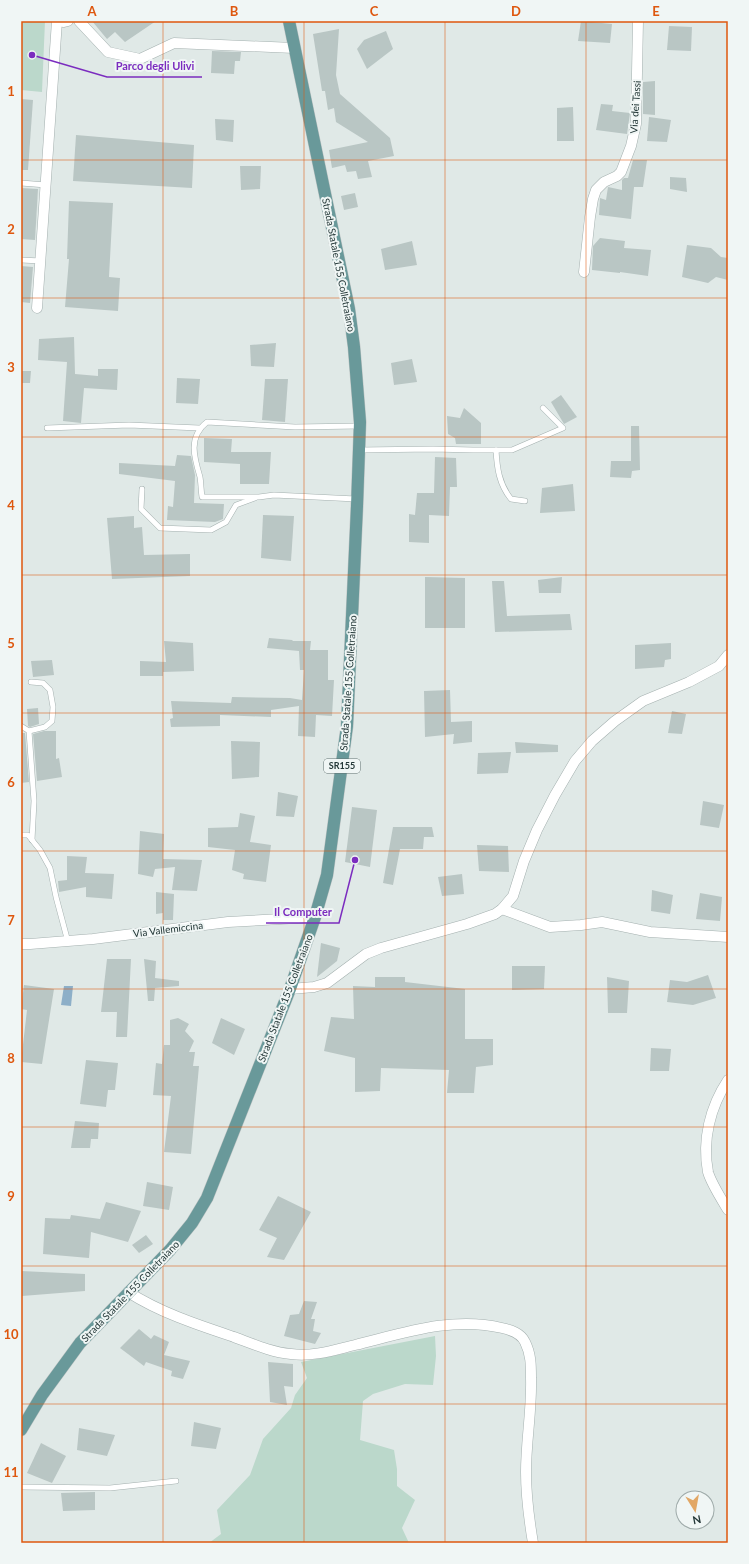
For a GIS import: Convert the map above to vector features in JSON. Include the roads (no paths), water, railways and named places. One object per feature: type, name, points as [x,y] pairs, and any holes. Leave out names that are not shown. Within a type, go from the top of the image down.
[{"type":"main road","name":"Strada Statale 155 Colletraiano","points":[[21,1430],[42,1395],[80,1343],[170,1250],[192,1224],[206,1198],[290,989],[315,917],[327,875],[347,726],[360,426],[354,348],[349,309],[289,21]]},
{"type":"street","points":[[37,308],[58,21],[68,21]]},
{"type":"street","points":[[79,21],[108,52],[140,59],[174,43],[294,48]]},
{"type":"street","name":"Via dei Tassi","points":[[584,272],[590,217],[596,190],[604,182],[617,176],[621,172],[631,146],[636,124],[638,21]]},
{"type":"street","points":[[290,989],[314,987],[327,983],[366,954],[381,948],[467,924],[502,910],[513,896],[524,861],[537,830],[565,777],[575,761],[592,741],[615,721],[643,701],[689,682],[719,666],[728,655]]},
{"type":"street","points":[[502,910],[550,927],[602,922],[650,932],[728,937]]},
{"type":"street","name":"Via Vallemiccina","points":[[21,944],[68,942],[228,922],[315,917]]},
{"type":"street","points":[[728,1080],[721,1091],[710,1116],[706,1147],[708,1173],[728,1210]]},
{"type":"street","points":[[128,1292],[144,1302],[189,1322],[272,1350],[291,1354],[310,1355],[433,1326],[469,1324],[497,1327],[514,1331],[524,1339],[531,1355],[532,1398],[526,1471],[529,1516],[533,1543]]},
{"type":"lane","points":[[21,183],[46,185]]},
{"type":"lane","points":[[21,260],[41,261]]},
{"type":"lane","points":[[359,450],[512,450],[563,428],[543,408]]},
{"type":"lane","points":[[357,499],[274,495],[259,497],[202,497],[200,478],[195,467],[194,440],[199,428],[207,422],[295,427],[360,426]]},
{"type":"lane","points":[[47,428],[129,426],[199,428]]},
{"type":"lane","points":[[496,450],[497,470],[502,486],[511,499],[525,501]]},
{"type":"lane","points":[[142,489],[141,509],[160,528],[211,530],[226,522],[236,505],[259,497]]},
{"type":"lane","points":[[29,732],[45,727],[52,721],[50,690],[43,683],[31,682]]},
{"type":"lane","points":[[21,726],[29,732],[34,801],[32,840]]},
{"type":"lane","points":[[21,835],[28,835],[40,850],[50,868],[68,942]]},
{"type":"lane","points":[[21,1487],[110,1488],[176,1481]]},
{"type":"water","points":[[64,986],[73,986],[71,1006],[61,1005]]},
{"type":"place","name":"Parco degli Ulivi","points":[[32,55]]},
{"type":"place","name":"Il Computer","points":[[355,860]]}]
